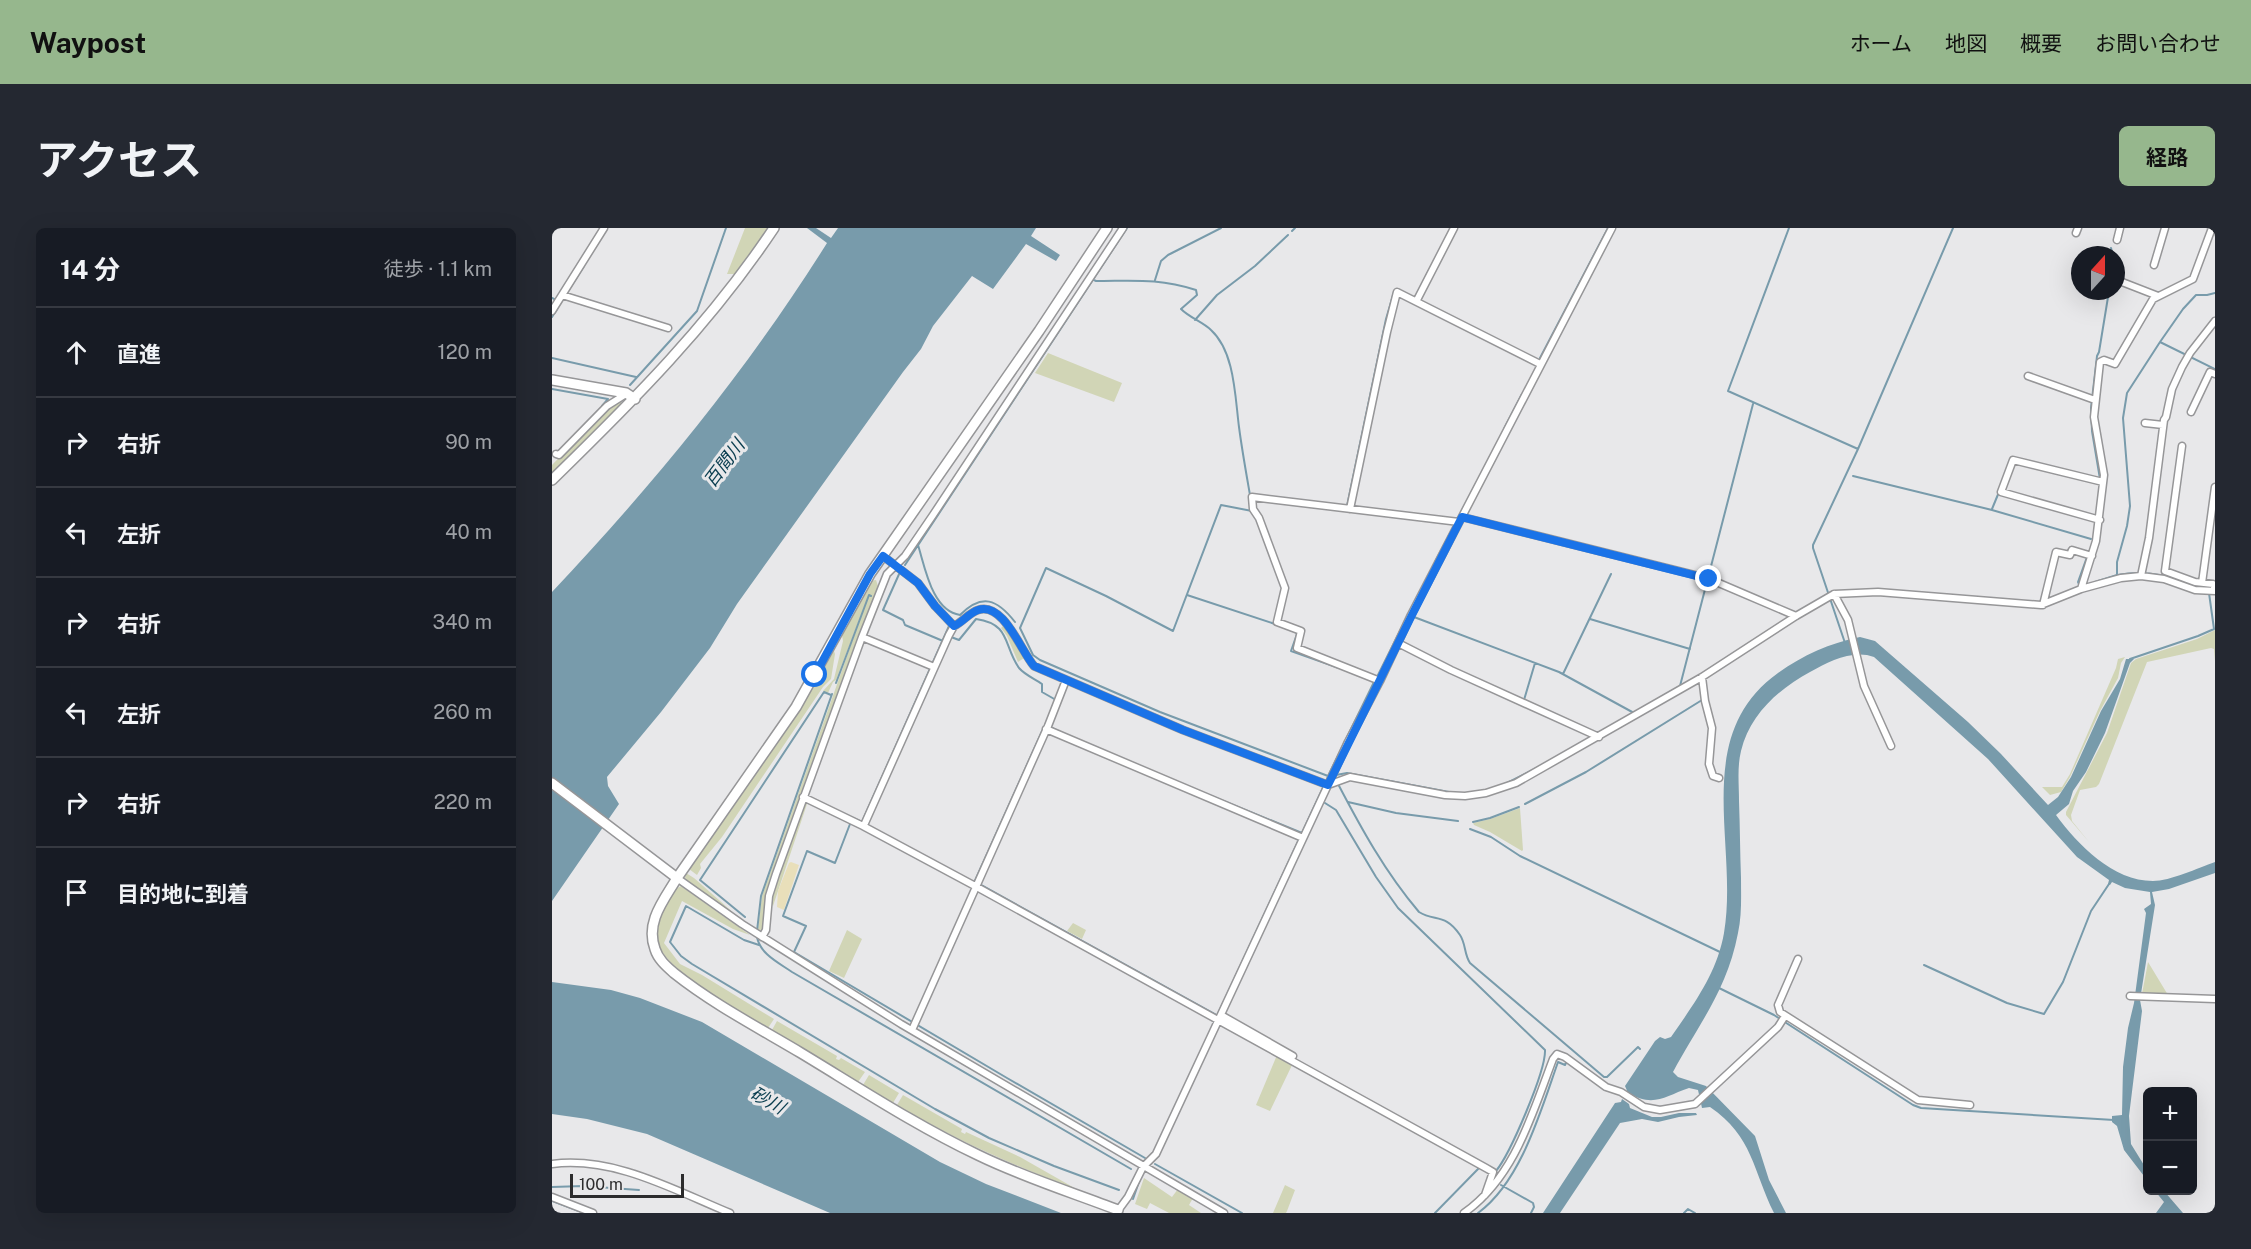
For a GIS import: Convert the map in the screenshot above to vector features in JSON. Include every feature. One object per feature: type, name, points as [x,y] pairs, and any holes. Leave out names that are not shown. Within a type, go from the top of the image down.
[{"type":"street","points":[[552,311],[604,228]]},
{"type":"street","points":[[552,480],[723,300],[774,228]]},
{"type":"street","points":[[1107,228],[1040,331],[870,574],[796,707],[677,879],[659,908],[651,930],[655,951],[662,962],[674,973],[741,1017],[942,1137],[1008,1169],[1120,1212],[1143,1167],[1156,1154],[1326,784],[1380,681],[1458,520],[1612,228]]},
{"type":"street","points":[[759,935],[766,930],[769,897],[803,797],[887,574],[905,556],[933,515],[1123,228]]},
{"type":"street","points":[[1417,300],[1454,228]]},
{"type":"street","points":[[2117,240],[2121,228]]},
{"type":"street","points":[[2154,265],[2165,228]]},
{"type":"street","points":[[2081,589],[2092,556],[2100,520],[2103,467],[2092,400],[2100,362],[2104,360],[2115,364],[2153,299],[2193,279],[2212,228]]},
{"type":"street","points":[[2125,283],[2158,296]]},
{"type":"street","points":[[1350,509],[1397,292],[1417,300],[1540,364]]},
{"type":"street","points":[[564,295],[668,328]]},
{"type":"street","points":[[2142,574],[2151,528],[2163,425],[2172,389],[2188,356],[2215,321]]},
{"type":"street","points":[[2191,412],[2210,372],[2215,374]]},
{"type":"street","points":[[2028,376],[2092,400]]},
{"type":"street","points":[[552,380],[631,396]]},
{"type":"street","points":[[557,455],[607,406],[631,396]]},
{"type":"street","points":[[2145,423],[2163,425]]},
{"type":"street","points":[[2164,575],[2182,446]]},
{"type":"street","points":[[2100,520],[2001,492],[2013,460],[2103,482]]},
{"type":"street","points":[[2202,583],[2215,487]]},
{"type":"street","points":[[1380,681],[1297,648],[1301,631],[1277,622],[1285,588],[1259,518],[1253,509],[1252,497],[1458,520],[1708,578],[1796,616]]},
{"type":"street","points":[[2043,604],[2056,552],[2070,555],[2072,550],[2092,556]]},
{"type":"street","points":[[883,556],[918,583],[954,626]]},
{"type":"street","points":[[865,823],[932,667],[954,626],[977,610],[993,611],[1013,631],[1025,656],[1034,666],[1183,730],[1326,784],[1350,777],[1445,795],[1465,796],[1486,793],[1516,783],[1702,678],[1831,595],[1878,592],[2043,604],[2081,589],[2142,574],[2164,575],[2213,584],[2215,590],[2192,590],[2164,575]]},
{"type":"street","points":[[1831,595],[1848,620],[1872,706],[1891,746]]},
{"type":"street","points":[[862,637],[932,667]]},
{"type":"street","points":[[1398,643],[1451,670],[1597,736]]},
{"type":"street","points":[[1702,678],[1712,728],[1709,764],[1713,776],[1719,778]]},
{"type":"street","points":[[914,1025],[1048,726],[1066,680]]},
{"type":"street","points":[[1048,726],[1301,837]]},
{"type":"street","points":[[552,783],[677,879],[759,935],[914,1025],[1143,1167],[1224,1213]]},
{"type":"street","points":[[803,797],[863,826],[1293,1056]]},
{"type":"street","points":[[1798,959],[1778,1005],[1785,1017],[1918,1100],[1970,1105]]},
{"type":"street","points":[[2130,996],[2215,999]]},
{"type":"street","points":[[1464,1213],[1495,1185],[1512,1158],[1557,1054],[1565,1057],[1606,1087],[1624,1094],[1644,1107],[1660,1110],[1695,1104],[1785,1017]]},
{"type":"street","points":[[1220,1018],[1493,1172],[1485,1195]]},
{"type":"street","points":[[552,1164],[570,1162],[607,1165],[730,1213]]},
{"type":"street","points":[[552,1197],[593,1213]]},
{"type":"green space","points":[[745,228],[768,228],[736,274],[727,274]]},
{"type":"green space","points":[[1048,353],[1122,383],[1114,402],[1035,373]]},
{"type":"green space","points":[[621,400],[621,407],[552,474],[552,465],[606,409]]},
{"type":"green space","points":[[876,580],[878,586],[768,891],[765,929],[760,930],[758,929],[762,896],[869,594],[836,680],[828,693],[823,691],[834,679],[843,641],[842,635],[870,581]]},
{"type":"green space","points":[[1005,624],[1024,658],[1018,662],[1001,628]]},
{"type":"green space","points":[[2215,630],[2215,661],[2214,649],[2211,648],[2147,662],[2099,784],[2096,787],[2080,790],[2071,815],[2072,821],[2089,842],[2066,815],[2066,812],[2107,733],[2131,663],[2136,659],[2197,639]]},
{"type":"green space","points":[[834,651],[831,679],[823,687],[722,837],[700,864],[701,868],[697,875],[689,869],[814,687]]},
{"type":"green space","points":[[2125,657],[2121,663],[2118,678],[2070,777],[2061,792],[2050,795],[2042,787],[2062,787],[2070,774],[2118,659]]},
{"type":"green space","points":[[807,801],[811,803],[807,804],[773,906],[770,900],[804,803]]},
{"type":"green space","points":[[1520,808],[1522,851],[1473,823],[1490,819]]},
{"type":"green space","points":[[686,873],[745,923],[688,883],[685,878]]},
{"type":"green space","points":[[681,886],[750,935],[733,929],[682,901],[664,943],[680,964],[774,1019],[768,1028],[689,978],[664,954],[657,939],[657,923],[670,897]]},
{"type":"green space","points":[[1073,923],[1086,930],[1082,939],[1067,931]]},
{"type":"green space","points":[[847,930],[862,939],[844,978],[829,971]]},
{"type":"green space","points":[[2148,962],[2168,995],[2142,994]]},
{"type":"green space","points":[[777,1021],[837,1056],[836,1059],[841,1058],[865,1072],[858,1082],[772,1030]]},
{"type":"green space","points":[[1277,1055],[1293,1063],[1270,1111],[1256,1105]]},
{"type":"green space","points":[[869,1075],[899,1093],[893,1103],[863,1085]]},
{"type":"green space","points":[[903,1095],[962,1129],[961,1132],[965,1134],[966,1132],[1020,1157],[1078,1190],[1031,1172],[941,1130],[897,1105]]},
{"type":"green space","points":[[1144,1178],[1172,1197],[1178,1189],[1193,1198],[1189,1205],[1201,1213],[1169,1213],[1150,1203],[1147,1209],[1135,1204]]},
{"type":"green space","points":[[1285,1185],[1295,1190],[1287,1211],[1286,1213],[1273,1213]]},
{"type":"sand","points":[[791,862],[799,865],[784,910],[777,907],[778,891]]},
{"type":"water","name":"百間川","points":[[807,228],[816,228],[831,238],[838,228],[1036,228],[1031,236],[1060,255],[1056,261],[1026,244],[993,289],[972,276],[933,326],[921,349],[737,604],[710,648],[607,777],[608,786],[619,804],[552,901],[552,592],[663,467],[765,336],[827,243]]},
{"type":"water","points":[[1860,637],[1875,641],[1968,722],[2048,805],[2058,797],[2071,777],[2101,711],[2120,679],[2126,659],[2134,659],[2130,663],[2105,733],[2086,772],[2073,791],[2069,804],[2056,815],[2086,849],[2124,875],[2153,881],[2167,879],[2215,862],[2215,873],[2169,889],[2152,892],[2155,905],[2140,1000],[2142,1011],[2129,1116],[2131,1144],[2143,1164],[2143,1175],[2124,1150],[2117,1126],[2112,1122],[2112,1116],[2122,1115],[2123,1067],[2146,913],[2144,909],[2151,904],[2150,892],[2125,888],[2112,882],[2108,884],[2109,880],[2077,857],[1988,759],[1874,657],[1866,655],[1850,655],[1833,660],[1787,686],[1767,704],[1751,725],[1741,751],[1739,770],[1741,899],[1738,933],[1720,989],[1673,1072],[1678,1077],[1706,1086],[1755,1136],[1769,1180],[1786,1213],[1774,1213],[1744,1142],[1724,1118],[1710,1107],[1702,1108],[1698,1090],[1689,1088],[1652,1100],[1645,1100],[1628,1093],[1625,1086],[1655,1041],[1660,1037],[1665,1039],[1671,1037],[1696,1000],[1721,948],[1727,899],[1724,829],[1726,760],[1735,728],[1751,699],[1778,673],[1817,650]]},
{"type":"water","name":"砂川","points":[[552,982],[611,990],[640,998],[702,1022],[940,1162],[986,1184],[1061,1213],[830,1213],[647,1134],[587,1119],[552,1114]]},
{"type":"water","points":[[1622,1099],[1629,1104],[1630,1108],[1652,1117],[1679,1113],[1696,1113],[1697,1115],[1658,1122],[1642,1119],[1620,1123],[1560,1213],[1543,1213],[1615,1103],[1621,1102]]},
{"type":"water","points":[[2158,1195],[2167,1195],[2183,1213],[2156,1213],[2164,1202]]},
{"type":"waterway","points":[[630,385],[697,311],[726,228]]},
{"type":"waterway","points":[[905,565],[1127,228]]},
{"type":"waterway","points":[[1155,280],[1161,261],[1168,255],[1221,228]]},
{"type":"waterway","points":[[1292,231],[1295,228]]},
{"type":"waterway","points":[[1540,358],[1608,228]]},
{"type":"waterway","points":[[1789,228],[1728,391],[1858,449]]},
{"type":"waterway","points":[[1845,643],[1813,545],[1858,449],[1953,228]]},
{"type":"waterway","points":[[1195,320],[1217,295],[1255,266],[1288,235]]},
{"type":"waterway","points":[[561,302],[584,266]]},
{"type":"waterway","points":[[1412,297],[1415,298],[1429,270]]},
{"type":"waterway","points":[[1092,279],[1096,281],[1158,282],[1196,290],[1197,295],[1181,309],[1211,330],[1225,350],[1235,389],[1250,495],[1253,495]]},
{"type":"waterway","points":[[1344,505],[1347,506],[1386,319],[1394,292]]},
{"type":"waterway","points":[[2184,583],[2151,574],[2117,575],[2117,562],[2130,506],[2123,418],[2127,393],[2183,309],[2196,295],[2215,293]]},
{"type":"waterway","points":[[552,298],[556,300]]},
{"type":"waterway","points":[[2100,479],[2092,431],[2091,408],[2097,356],[2108,300]]},
{"type":"waterway","points":[[552,317],[557,309]]},
{"type":"waterway","points":[[2160,342],[2215,369]]},
{"type":"waterway","points":[[552,358],[636,377]]},
{"type":"waterway","points":[[552,389],[608,399]]},
{"type":"waterway","points":[[1504,429],[1522,394]]},
{"type":"waterway","points":[[602,406],[608,399]]},
{"type":"waterway","points":[[1659,698],[1680,686],[1753,404]]},
{"type":"waterway","points":[[1853,476],[1992,510],[2091,539]]},
{"type":"waterway","points":[[1435,562],[1478,480]]},
{"type":"waterway","points":[[1992,509],[1999,492]]},
{"type":"waterway","points":[[1252,511],[1221,505],[1173,631],[1046,568],[1020,628],[1033,655],[1160,712],[1328,776],[1375,680]]},
{"type":"waterway","points":[[918,545],[931,587],[936,597],[950,612],[960,615],[975,604],[982,601],[989,602],[1002,608],[1015,622]]},
{"type":"waterway","points":[[2080,587],[2078,582],[2087,557]]},
{"type":"waterway","points":[[900,572],[883,610],[903,620],[905,625],[943,641]]},
{"type":"waterway","points":[[1563,674],[1611,574]]},
{"type":"waterway","points":[[2095,582],[2117,575]]},
{"type":"waterway","points":[[2130,659],[2214,629],[2209,593]]},
{"type":"waterway","points":[[836,683],[869,595],[871,596]]},
{"type":"waterway","points":[[1187,595],[1275,624]]},
{"type":"waterway","points":[[1378,675],[1409,613]]},
{"type":"waterway","points":[[1414,617],[1559,672],[1634,713]]},
{"type":"waterway","points":[[951,637],[959,640],[976,619],[995,626],[1005,637],[1019,668],[1042,684],[1042,692],[1055,701]]},
{"type":"waterway","points":[[1590,619],[1690,649]]},
{"type":"waterway","points":[[862,822],[949,626]]},
{"type":"waterway","points":[[1295,631],[1297,634],[1291,651],[1339,668]]},
{"type":"waterway","points":[[1524,700],[1535,663]]},
{"type":"waterway","points":[[745,917],[700,880],[824,692],[831,695]]},
{"type":"waterway","points":[[757,931],[761,896],[832,694]]},
{"type":"waterway","points":[[1525,804],[1586,772],[1702,700],[1702,697]]},
{"type":"waterway","points":[[974,883],[1044,727]]},
{"type":"waterway","points":[[1050,727],[1064,734]]},
{"type":"waterway","points":[[1507,783],[1548,762]]},
{"type":"waterway","points":[[1336,775],[1347,773],[1449,792]]},
{"type":"waterway","points":[[1218,1014],[1328,777]]},
{"type":"waterway","points":[[1337,782],[1395,881],[1419,912],[1445,921],[1455,928],[1462,938],[1470,963],[1604,1077],[1607,1077],[1638,1047],[1640,1049]]},
{"type":"waterway","points":[[1199,791],[1302,833]]},
{"type":"waterway","points":[[1348,802],[1396,813],[1458,821]]},
{"type":"waterway","points":[[1325,803],[1336,810],[1376,877],[1398,908],[1545,1050],[1540,1075],[1526,1112],[1510,1148],[1496,1171]]},
{"type":"waterway","points":[[1473,822],[1519,807]]},
{"type":"waterway","points":[[853,818],[862,822]]},
{"type":"waterway","points":[[850,824],[835,863],[807,851],[783,916],[806,926],[794,952],[1145,1158]]},
{"type":"waterway","points":[[1470,829],[1491,837],[1520,856],[1720,952]]},
{"type":"waterway","points":[[1924,965],[2007,1003],[2044,1014],[2063,982],[2091,911],[2109,884]]},
{"type":"waterway","points":[[981,885],[1218,1016]]},
{"type":"waterway","points":[[759,945],[744,940],[686,906],[670,942],[681,956],[692,964],[935,1109],[989,1138],[1054,1166],[1119,1190]]},
{"type":"waterway","points":[[757,937],[766,953],[792,972],[1131,1169]]},
{"type":"waterway","points":[[1719,988],[1774,1015],[1921,1108],[2114,1120]]},
{"type":"waterway","points":[[1209,1034],[1214,1023]]},
{"type":"waterway","points":[[1478,1213],[1493,1200],[1518,1164],[1537,1123],[1558,1062],[1565,1065],[1567,1061]]},
{"type":"waterway","points":[[1155,1164],[1242,1213]]},
{"type":"waterway","points":[[1435,1213],[1479,1168]]},
{"type":"waterway","points":[[1133,1199],[1141,1176]]},
{"type":"waterway","points":[[1501,1185],[1533,1203],[1531,1213]]},
{"type":"waterway","points":[[552,1187],[583,1186],[639,1190]]},
{"type":"waterway","points":[[552,1201],[584,1213]]},
{"type":"waterway","points":[[1684,1213],[1688,1209],[1695,1213]]},
{"type":"route","points":[[815,675],[870,574],[883,556],[918,583],[954,626],[977,610],[993,611],[1013,631],[1025,656],[1034,666],[1183,730],[1328,785],[1462,517],[1709,579]]}]
